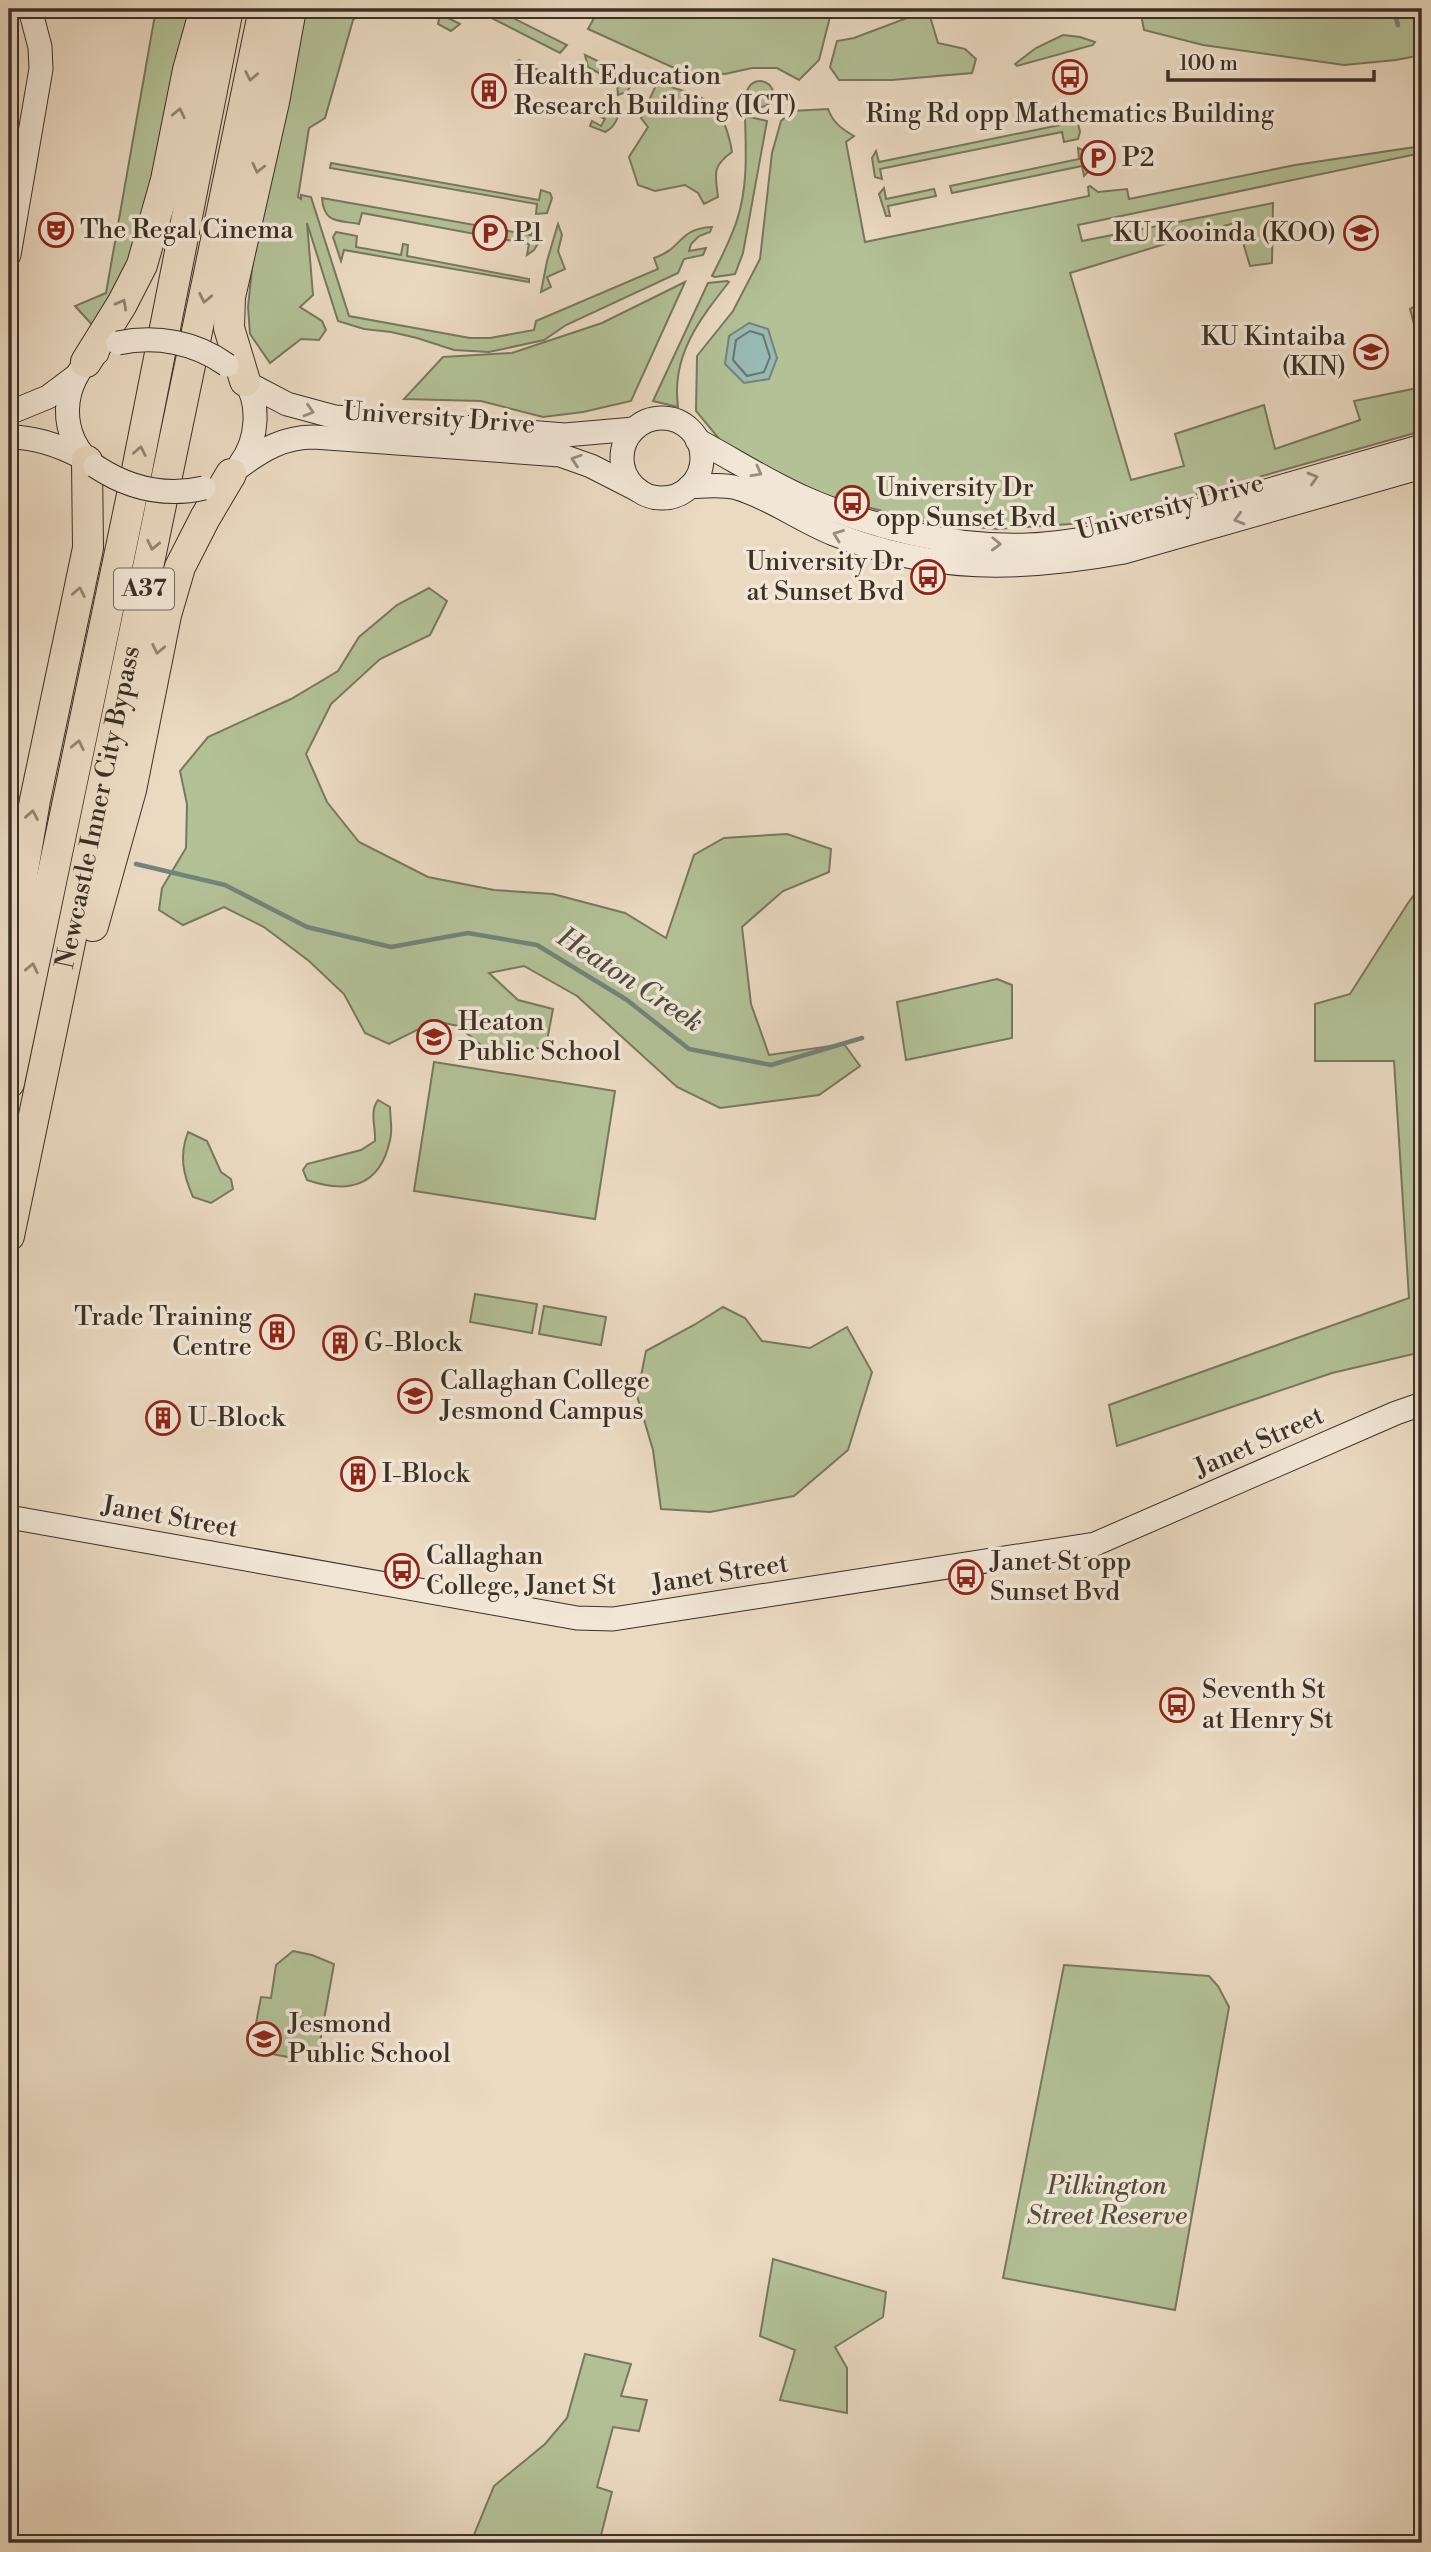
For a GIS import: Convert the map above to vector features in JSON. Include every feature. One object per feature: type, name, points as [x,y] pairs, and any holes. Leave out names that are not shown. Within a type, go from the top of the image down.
[{"type":"highway","points":[[81,369],[122,304],[142,265],[166,180],[188,70],[205,9]]},
{"type":"highway","name":"Newcastle Inner City Bypass","points":[[9,1083],[133,490],[229,9]]},
{"type":"highway","name":"Newcastle Inner City Bypass","points":[[9,1236],[264,9]]},
{"type":"highway","points":[[240,376],[229,328],[230,297],[274,102],[291,9]]},
{"type":"highway","points":[[9,952],[35,800],[88,548],[88,462]]},
{"type":"highway","points":[[23,1169],[50,1101],[86,953],[131,790],[166,615],[180,567],[205,518],[234,471]]},
{"type":"main road","points":[[9,255],[41,69],[40,47],[30,9]]},
{"type":"main road","points":[[9,413],[48,397],[102,349],[118,343],[144,340],[175,342],[196,348],[240,376],[253,401],[255,421],[250,447],[234,471],[204,488],[175,492],[146,489],[118,481],[55,444],[9,437]]},
{"type":"main road","points":[[81,369],[68,395],[67,412],[73,440],[88,462]]},
{"type":"main road","name":"University Drive","points":[[240,376],[287,404],[335,417],[565,435],[634,429]]},
{"type":"main road","points":[[654,419],[678,422],[688,428],[697,440],[701,461],[698,475],[689,486],[678,494],[664,498],[650,496],[629,482],[622,460],[627,438],[634,429],[654,419]]},
{"type":"main road","name":"University Drive","points":[[234,471],[260,451],[286,439],[322,437],[549,454],[592,466],[638,489]]},
{"type":"main road","name":"University Drive","points":[[697,440],[798,495],[848,515],[932,537],[979,544],[1027,545],[1075,541],[1123,532],[1422,446]]},
{"type":"main road","name":"University Drive","points":[[689,486],[736,488],[833,533],[906,556],[976,566],[1030,566],[1124,552],[1422,467]]},
{"type":"main road","name":"Janet Street","points":[[9,1517],[577,1618],[613,1619],[1095,1544],[1419,1405]]},
{"type":"green space","points":[[156,9],[197,9],[144,238],[95,328],[75,306],[106,293]]},
{"type":"green space","points":[[303,9],[364,9],[353,20],[325,118],[309,128],[298,197],[311,197],[349,316],[470,338],[490,338],[534,330],[536,321],[658,269],[654,258],[664,254],[692,231],[712,227],[710,232],[699,236],[691,244],[689,251],[706,248],[703,255],[684,259],[678,273],[566,325],[544,340],[489,352],[454,350],[417,338],[364,329],[338,321],[307,223],[313,295],[300,307],[322,321],[326,330],[319,340],[301,339],[270,363],[250,334],[248,307],[254,250]]},
{"type":"green space","points":[[474,9],[495,9],[567,45],[560,53]]},
{"type":"green space","points":[[599,9],[832,9],[819,60],[799,80],[777,68],[752,68],[725,74],[683,72],[588,29]]},
{"type":"green space","points":[[1140,9],[1422,9],[1422,55],[1344,65],[1203,45],[1144,30]]},
{"type":"green space","points":[[928,10],[938,43],[965,49],[976,59],[972,73],[892,80],[839,80],[830,67],[837,41],[854,38]]},
{"type":"green space","points":[[440,14],[460,24],[451,31],[438,24]]},
{"type":"green space","points":[[1063,35],[1095,42],[1093,45],[1017,66],[1015,64],[1036,48]]},
{"type":"green space","points":[[585,55],[625,74],[630,87],[627,92],[618,95],[617,83],[588,67]]},
{"type":"green space","points":[[519,60],[552,77],[555,85],[513,63]]},
{"type":"green space","points":[[760,81],[769,85],[773,94],[769,103],[760,107],[751,103],[747,94],[751,85]]},
{"type":"green space","points":[[657,83],[709,102],[723,120],[732,152],[716,171],[718,197],[704,204],[698,193],[685,185],[655,191],[638,185],[629,157],[648,127],[641,118]]},
{"type":"green space","points":[[618,105],[618,117],[608,130],[605,132],[590,126],[592,121],[601,126],[605,119],[595,114],[599,108],[609,112]]},
{"type":"green space","points":[[828,109],[838,125],[854,136],[846,142],[865,242],[1089,196],[1090,186],[1098,192],[1127,189],[1129,199],[1295,165],[1422,146],[1422,153],[1078,225],[1082,241],[1273,203],[1272,263],[1250,266],[1237,222],[1070,273],[1131,480],[1184,466],[1175,434],[1264,405],[1275,449],[1360,420],[1354,401],[1422,387],[1422,431],[1099,522],[997,529],[931,523],[830,498],[725,446],[696,411],[697,356],[733,311],[760,259],[772,153],[781,121],[792,111]]},
{"type":"green space","points":[[1070,112],[1076,115],[1080,132],[1078,139],[1064,142],[1062,132],[880,169],[882,179],[875,177],[872,158],[876,151],[879,162],[1060,125],[1058,114]]},
{"type":"green space","points":[[745,116],[767,121],[743,253],[735,274],[715,277],[712,276],[735,227],[741,207],[746,169]]},
{"type":"green space","points":[[1078,148],[1085,151],[1089,171],[1084,176],[1082,166],[952,193],[950,186],[1079,159]]},
{"type":"green space","points":[[331,163],[539,200],[541,190],[550,193],[552,198],[547,213],[536,214],[537,204],[330,168]]},
{"type":"green space","points":[[884,188],[886,199],[934,189],[936,196],[888,206],[890,216],[886,216],[879,194]]},
{"type":"green space","points":[[322,198],[531,235],[533,227],[537,229],[540,240],[527,255],[529,244],[362,213],[359,224],[339,221],[329,217]]},
{"type":"green space","points":[[558,224],[562,235],[558,251],[565,269],[547,277],[551,287],[541,292],[547,261]]},
{"type":"green space","points":[[336,232],[357,236],[356,247],[401,255],[403,244],[408,245],[407,256],[529,279],[529,282],[344,250],[341,261],[333,237]]},
{"type":"green space","points":[[685,282],[631,401],[583,412],[543,417],[481,401],[404,399],[443,357],[512,353],[602,323]]},
{"type":"green space","points":[[729,282],[698,325],[683,355],[677,389],[678,407],[653,401],[708,283]]},
{"type":"green space","points":[[1422,302],[1422,354],[1410,309]]},
{"type":"green space","points":[[429,588],[447,601],[430,635],[380,659],[331,704],[306,754],[327,802],[359,842],[428,877],[494,890],[553,894],[625,913],[666,938],[694,855],[724,838],[787,834],[831,849],[829,872],[783,891],[742,927],[751,1004],[769,1055],[844,1044],[860,1066],[819,1095],[720,1108],[677,1087],[577,996],[524,966],[489,973],[518,1000],[553,1009],[546,1046],[498,1059],[458,1026],[435,1021],[389,1044],[365,1033],[344,994],[309,961],[264,927],[224,907],[183,925],[159,910],[162,888],[186,848],[187,804],[180,771],[208,737],[291,699],[338,671],[359,637],[397,605]]},
{"type":"green space","points":[[1422,884],[1422,1352],[1332,1373],[1117,1446],[1109,1405],[1409,1298],[1394,1061],[1315,1061],[1315,1004],[1350,994]]},
{"type":"green space","points":[[997,979],[1012,985],[1012,1038],[906,1060],[897,1002]]},
{"type":"green space","points":[[434,1062],[615,1091],[595,1219],[414,1191]]},
{"type":"green space","points":[[378,1100],[390,1107],[391,1128],[385,1156],[379,1168],[360,1183],[349,1186],[307,1180],[303,1170],[307,1164],[361,1150],[375,1141],[373,1115]]},
{"type":"green space","points":[[188,1132],[207,1141],[221,1172],[231,1179],[233,1189],[211,1203],[193,1197],[187,1181],[183,1157]]},
{"type":"green space","points":[[475,1294],[537,1304],[532,1333],[470,1322]]},
{"type":"green space","points":[[544,1306],[606,1317],[601,1345],[539,1334]]},
{"type":"green space","points":[[723,1307],[745,1318],[762,1341],[810,1348],[847,1327],[872,1372],[848,1450],[794,1496],[710,1512],[661,1509],[653,1450],[637,1396],[646,1351]]},
{"type":"green space","points":[[293,1951],[334,1964],[318,2053],[295,2048],[293,2058],[251,2050],[261,1997],[271,1998],[276,1965]]},
{"type":"green space","name":"Pilkington Street Reserve","points":[[1064,1965],[1209,1976],[1218,1986],[1229,2007],[1175,2310],[1003,2278]]},
{"type":"green space","points":[[773,2259],[886,2292],[883,2317],[835,2347],[847,2368],[847,2413],[780,2400],[795,2350],[760,2336]]},
{"type":"green space","points":[[585,2354],[631,2364],[621,2396],[647,2400],[639,2431],[613,2427],[597,2487],[612,2492],[599,2543],[540,2538],[537,2543],[471,2542],[494,2486],[545,2444],[567,2418]]},
{"type":"water","points":[[749,323],[768,329],[777,358],[769,379],[744,383],[725,364],[729,336]]},
{"type":"waterway","points":[[1393,9],[1398,25]]},
{"type":"waterway","name":"Heaton Creek","points":[[136,864],[225,885],[307,927],[391,947],[468,933],[537,945],[627,1000],[689,1049],[771,1065],[862,1038]]},
{"type":"place","name":"Ring Rd opp Mathematics Building","points":[[1070,77]]},
{"type":"place","name":"Health Education Research Building (ICT)","points":[[489,91]]},
{"type":"place","name":"P2","points":[[1098,158]]},
{"type":"place","name":"The Regal Cinema","points":[[56,230]]},
{"type":"place","name":"P1","points":[[490,233]]},
{"type":"place","name":"KU Kooinda (KOO)","points":[[1361,233]]},
{"type":"place","name":"KU Kintaiba (KIN)","points":[[1371,352]]},
{"type":"place","name":"University Dr opp Sunset Bvd","points":[[852,503]]},
{"type":"place","name":"University Dr at Sunset Bvd","points":[[928,577]]},
{"type":"place","name":"Heaton Public School","points":[[434,1037]]},
{"type":"place","name":"Trade Training Centre","points":[[277,1332]]},
{"type":"place","name":"G-Block","points":[[340,1343]]},
{"type":"place","name":"Callaghan College Jesmond Campus","points":[[415,1396]]},
{"type":"place","name":"U-Block","points":[[163,1418]]},
{"type":"place","name":"I-Block","points":[[358,1474]]},
{"type":"place","name":"Callaghan College, Janet St","points":[[402,1571]]},
{"type":"place","name":"Janet St opp Sunset Bvd","points":[[966,1577]]},
{"type":"place","name":"Seventh St at Henry St","points":[[1177,1705]]},
{"type":"place","name":"Jesmond Public School","points":[[264,2039]]}]
